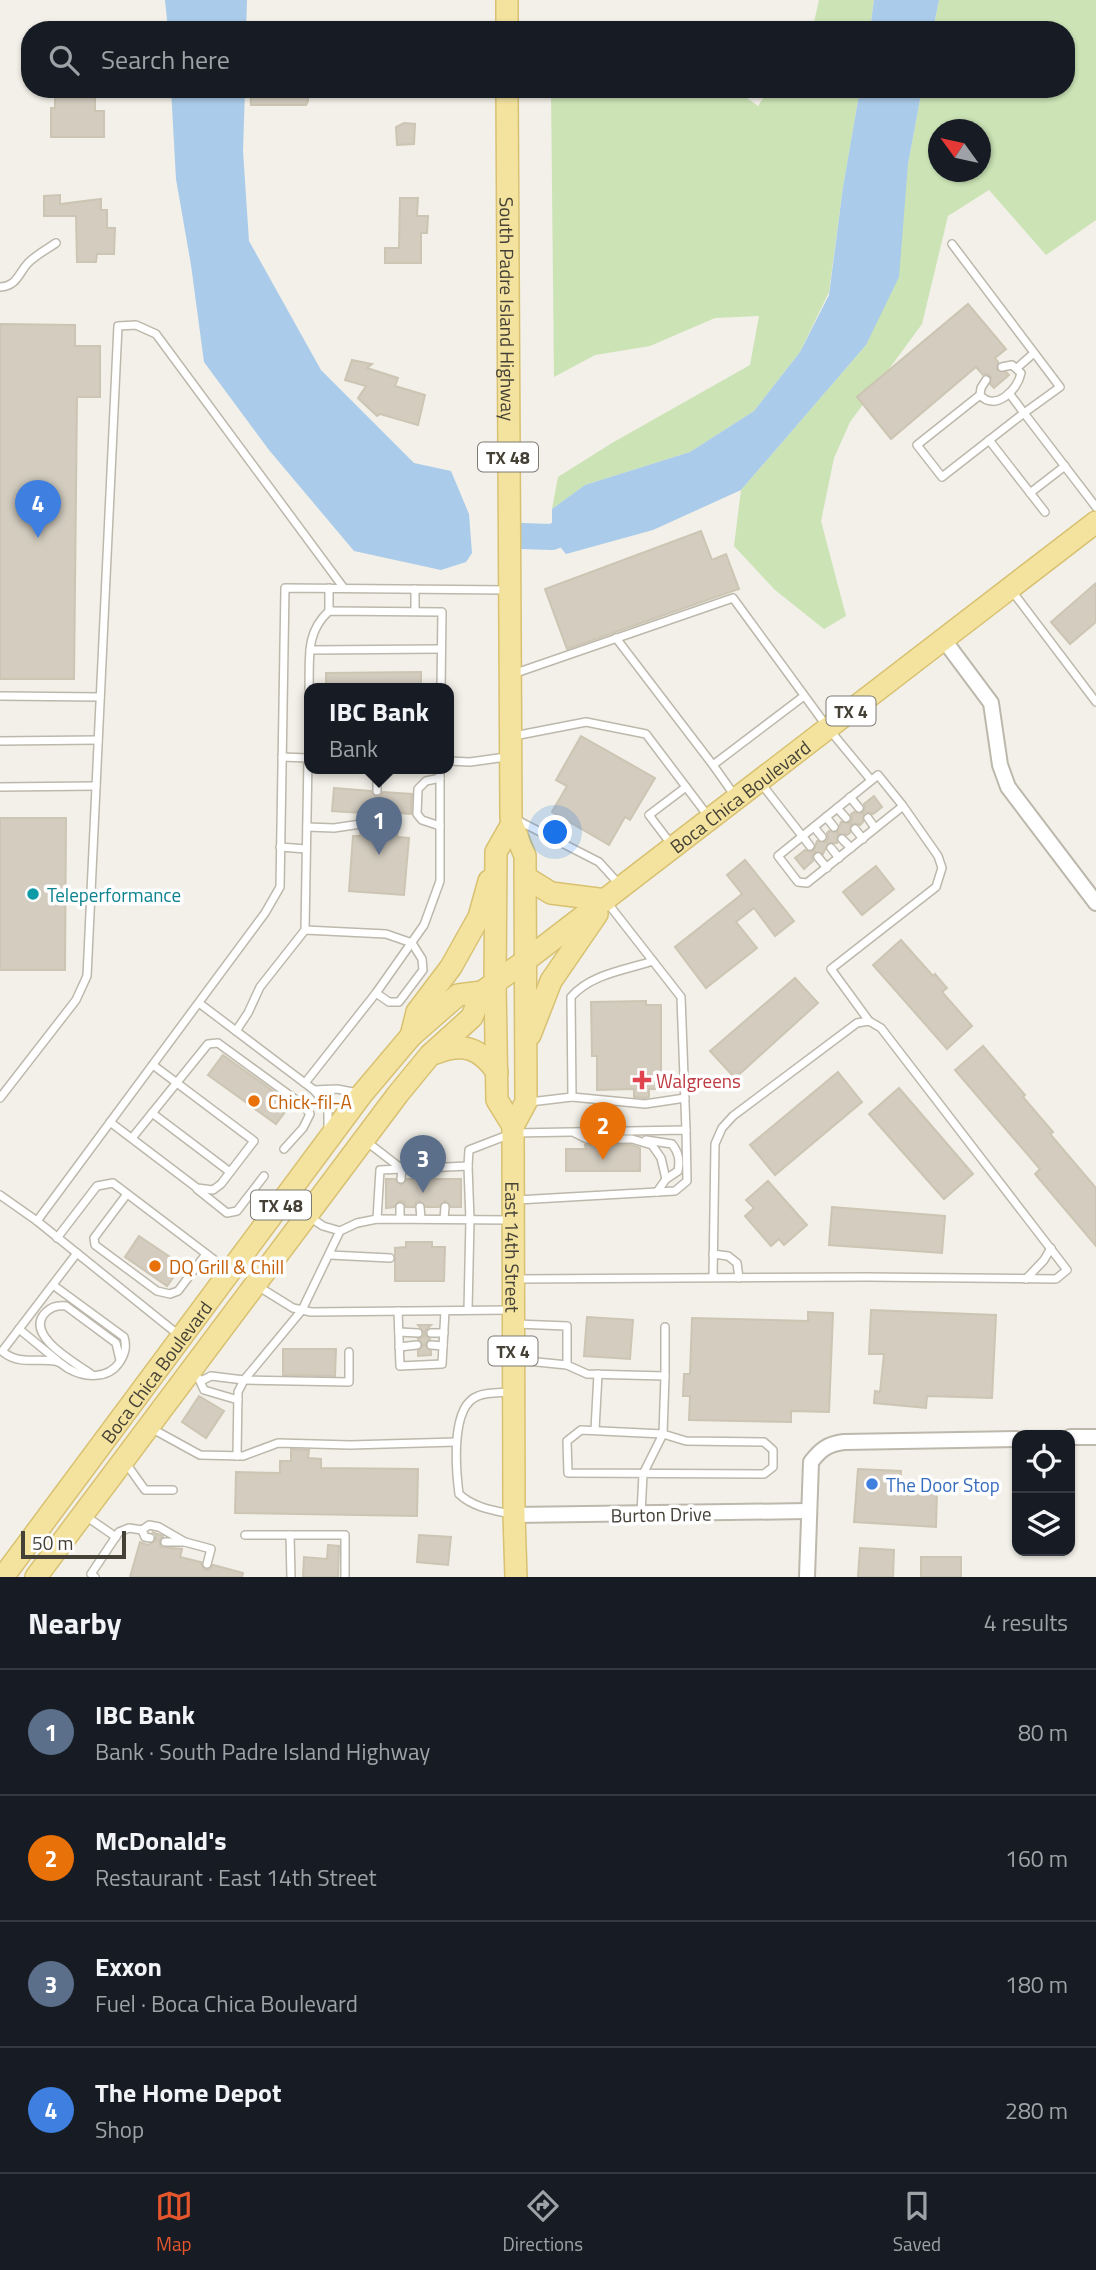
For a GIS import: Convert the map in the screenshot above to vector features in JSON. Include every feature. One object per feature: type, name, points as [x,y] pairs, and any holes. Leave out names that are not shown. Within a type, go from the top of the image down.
[{"type":"main road","points":[[507,0],[507,21]]},
{"type":"main road","name":"South Padre Island Highway","points":[[507,98],[508,590],[512,821],[525,856],[525,961]]},
{"type":"main road","name":"Boca Chica Boulevard","points":[[3,1577],[362,1094],[411,1036],[457,995],[489,987],[525,961],[1096,522]]},
{"type":"main road","name":"TX 48","points":[[411,1036],[417,1012],[451,967],[479,917],[496,852],[512,821]]},
{"type":"main road","points":[[489,987],[496,852]]},
{"type":"main road","points":[[525,877],[551,893],[614,894]]},
{"type":"main road","name":"TX 4","points":[[525,1051],[551,981],[614,894]]},
{"type":"main road","name":"East 14th Street","points":[[516,1577],[513,1130],[526,1102],[525,961]]},
{"type":"main road","name":"Boca Chica Boulevard","points":[[36,1577],[149,1427],[196,1377],[255,1285],[364,1140],[430,1055],[472,1017],[489,987]]},
{"type":"main road","name":"East 14th Street","points":[[489,987],[497,1100],[513,1130]]},
{"type":"main road","points":[[430,1055],[451,1046],[467,1048],[489,1060],[497,1072]]},
{"type":"street","points":[[944,640],[990,703],[1000,765],[1007,787],[1096,903]]},
{"type":"street","points":[[1075,1437],[1096,1437]]},
{"type":"street","points":[[807,1577],[811,1462],[820,1449],[832,1443],[1012,1438]]},
{"type":"street","name":"Burton Drive","points":[[514,1515],[808,1511]]},
{"type":"lane","points":[[0,287],[15,282],[28,263],[56,243]]},
{"type":"lane","points":[[952,244],[1060,387],[942,477],[916,445],[980,395],[986,380]]},
{"type":"lane","points":[[0,1098],[76,1000],[87,976],[118,326],[136,325],[156,334],[343,587]]},
{"type":"lane","points":[[1017,368],[1034,353]]},
{"type":"lane","points":[[980,395],[985,400],[993,401],[1010,393],[1021,373],[1009,365],[1002,367]]},
{"type":"lane","points":[[1010,393],[1096,507]]},
{"type":"lane","points":[[989,440],[1045,512]]},
{"type":"lane","points":[[1030,493],[1065,466]]},
{"type":"lane","points":[[37,1222],[265,913],[280,887],[285,588],[508,590]]},
{"type":"lane","points":[[329,588],[329,611]]},
{"type":"lane","points":[[415,589],[415,611]]},
{"type":"lane","points":[[1010,589],[1096,702]]},
{"type":"lane","points":[[509,675],[733,598],[828,728],[872,780]]},
{"type":"lane","points":[[309,683],[310,640],[318,621],[329,611],[442,612],[441,683]]},
{"type":"lane","points":[[616,638],[737,798]]},
{"type":"lane","points":[[310,650],[442,649]]},
{"type":"lane","points":[[713,765],[804,695]]},
{"type":"lane","points":[[0,696],[100,697]]},
{"type":"lane","points":[[454,761],[470,762],[586,722],[646,734],[710,819]]},
{"type":"lane","points":[[0,741],[98,740]]},
{"type":"lane","points":[[282,757],[304,758]]},
{"type":"lane","points":[[236,1031],[260,987],[305,930],[309,774]]},
{"type":"lane","points":[[377,774],[377,791]]},
{"type":"lane","points":[[305,1083],[376,993],[424,925],[440,881],[440,826],[440,774],[418,789],[417,814],[422,820],[440,826]]},
{"type":"lane","points":[[513,1279],[1056,1279],[1067,1270],[881,1028],[869,1021],[831,969],[936,887],[942,868],[938,856],[903,806],[878,775],[778,856],[798,882],[807,883],[903,806]]},
{"type":"lane","points":[[759,781],[810,846]]},
{"type":"lane","points":[[0,787],[96,786]]},
{"type":"lane","points":[[674,848],[649,815],[686,787]]},
{"type":"lane","points":[[850,797],[859,808]]},
{"type":"lane","points":[[837,808],[846,818]]},
{"type":"lane","points":[[826,817],[834,827]]},
{"type":"lane","points":[[868,818],[876,828]]},
{"type":"lane","points":[[307,1215],[323,1226],[340,1231],[357,1223],[377,1219],[470,1220],[513,1210],[675,1191],[687,1181],[681,997],[653,961],[614,894],[599,862],[512,821]]},
{"type":"lane","points":[[307,827],[334,828],[361,824]]},
{"type":"lane","points":[[814,827],[822,836]]},
{"type":"lane","points":[[855,829],[863,839]]},
{"type":"lane","points":[[842,839],[851,849]]},
{"type":"lane","points":[[280,848],[306,849]]},
{"type":"lane","points":[[831,848],[839,858]]},
{"type":"lane","points":[[818,857],[827,868]]},
{"type":"lane","points":[[305,930],[386,934],[412,943],[422,959],[423,970],[408,991],[399,1002],[389,1002],[376,993]]},
{"type":"lane","points":[[572,1097],[571,997],[581,986],[593,980],[653,961]]},
{"type":"lane","points":[[199,1003],[314,1090],[328,1107],[329,1140]]},
{"type":"lane","points":[[712,1278],[715,1144],[722,1128],[733,1116],[857,1023],[869,1021]]},
{"type":"lane","points":[[131,1138],[208,1044],[218,1042],[303,1105],[310,1114],[303,1128],[284,1149]]},
{"type":"lane","points":[[153,1065],[254,1140],[213,1190],[197,1188]]},
{"type":"lane","points":[[314,1090],[337,1089],[362,1094]]},
{"type":"lane","points":[[526,1102],[572,1097],[645,1104],[685,1098]]},
{"type":"lane","points":[[152,1113],[230,1172]]},
{"type":"lane","points":[[110,1122],[227,1213],[237,1211],[264,1176]]},
{"type":"lane","points":[[468,1310],[469,1150],[513,1130],[686,1130]]},
{"type":"lane","points":[[574,1132],[587,1139],[632,1139],[672,1144],[676,1149],[678,1171],[666,1179],[657,1192]]},
{"type":"lane","points":[[632,1139],[652,1145],[657,1151],[666,1179]]},
{"type":"lane","points":[[364,1140],[402,1169]]},
{"type":"lane","points":[[377,1219],[380,1170],[468,1166]]},
{"type":"lane","points":[[444,1179],[445,1167]]},
{"type":"lane","points":[[422,1179],[423,1168]]},
{"type":"lane","points":[[401,1179],[402,1169]]},
{"type":"lane","points":[[57,1238],[97,1186],[113,1183],[230,1273]]},
{"type":"lane","points":[[127,1194],[94,1238],[94,1245],[156,1291],[170,1294],[178,1291],[206,1254]]},
{"type":"lane","points":[[0,1195],[183,1338]]},
{"type":"lane","points":[[400,1207],[400,1219]]},
{"type":"lane","points":[[421,1207],[421,1219]]},
{"type":"lane","points":[[444,1219],[445,1207]]},
{"type":"lane","points":[[237,1456],[238,1392],[244,1380],[302,1310],[340,1231]]},
{"type":"lane","points":[[1025,1279],[1044,1260],[1051,1248]]},
{"type":"lane","points":[[58,1361],[13,1360],[3,1352],[77,1253]]},
{"type":"lane","points":[[713,1254],[727,1256],[737,1263],[739,1278]]},
{"type":"lane","points":[[330,1255],[390,1258]]},
{"type":"lane","points":[[19,1329],[72,1370],[91,1374],[108,1373],[120,1361],[126,1345],[124,1337],[53,1285]]},
{"type":"lane","points":[[255,1285],[272,1296],[312,1312],[468,1310],[567,1326],[567,1364]]},
{"type":"lane","points":[[91,1374],[41,1335],[41,1318],[53,1307],[66,1306],[116,1343],[120,1361]]},
{"type":"lane","points":[[398,1311],[400,1366],[442,1364],[445,1311]]},
{"type":"lane","points":[[640,1514],[643,1474],[663,1434],[665,1327]]},
{"type":"lane","points":[[399,1332],[418,1333]]},
{"type":"lane","points":[[431,1333],[444,1333]]},
{"type":"lane","points":[[399,1347],[418,1345]]},
{"type":"lane","points":[[431,1345],[443,1346]]},
{"type":"lane","points":[[238,1400],[204,1390],[196,1377],[349,1382],[349,1352]]},
{"type":"lane","points":[[513,1360],[567,1364],[587,1374],[665,1376]]},
{"type":"lane","points":[[595,1430],[598,1374]]},
{"type":"lane","points":[[513,1391],[477,1396],[466,1406],[456,1442],[459,1494],[466,1501],[485,1509],[514,1515]]},
{"type":"lane","points":[[149,1427],[200,1455],[243,1456],[278,1443],[353,1446],[456,1442]]},
{"type":"lane","points":[[581,1430],[663,1434],[686,1441],[764,1442],[773,1450],[773,1467],[764,1474],[568,1473],[567,1441],[581,1430]]},
{"type":"lane","points":[[124,1460],[145,1490],[173,1490]]},
{"type":"lane","points":[[83,1514],[116,1537]]},
{"type":"lane","points":[[95,1577],[91,1574],[119,1532],[129,1528],[142,1530],[149,1525],[159,1527],[185,1542],[211,1549],[208,1564]]},
{"type":"lane","points":[[142,1530],[145,1536],[150,1538]]},
{"type":"lane","points":[[245,1535],[345,1535],[345,1577]]},
{"type":"lane","points":[[290,1535],[291,1577]]},
{"type":"lane","points":[[165,1542],[185,1542]]},
{"type":"green space","points":[[819,0],[874,0],[871,21],[814,21]]},
{"type":"green space","points":[[939,0],[1096,0],[1096,220],[1046,255],[989,190],[948,216],[922,324],[850,422],[834,458],[821,521],[846,616],[824,629],[775,590],[734,546],[741,490],[866,345],[908,164],[920,98],[1075,98],[1075,21],[935,21]]},
{"type":"green space","points":[[551,98],[747,98],[758,106],[763,98],[858,98],[829,292],[800,352],[754,411],[690,452],[585,485],[552,509],[558,477],[612,443],[750,365],[759,316],[715,318],[650,346],[595,355],[554,377]]},
{"type":"water","points":[[165,0],[247,0],[246,21],[167,21]]},
{"type":"water","points":[[874,0],[939,0],[935,21],[871,21]]},
{"type":"water","points":[[172,98],[245,98],[243,151],[249,241],[321,370],[414,463],[451,471],[469,514],[472,553],[466,562],[441,570],[354,551],[269,450],[204,362],[176,179]]},
{"type":"water","points":[[858,98],[920,98],[908,164],[899,277],[866,345],[741,490],[653,530],[566,554],[552,537],[552,509],[585,485],[690,452],[754,411],[800,352],[829,295],[843,187]]},
{"type":"building","points":[[55,98],[95,98],[95,111],[104,111],[104,137],[51,137],[51,108],[55,108]]},
{"type":"building","points":[[251,98],[308,98],[306,105],[251,105]]},
{"type":"building","points":[[404,123],[415,124],[414,144],[397,145],[396,127]]},
{"type":"building","points":[[60,195],[60,204],[101,199],[101,210],[107,210],[107,228],[115,228],[114,254],[97,254],[96,262],[77,262],[76,216],[44,216],[44,196]]},
{"type":"building","points":[[400,198],[418,198],[417,216],[428,216],[427,233],[421,233],[421,263],[385,263],[385,248],[399,248]]},
{"type":"building","points":[[968,304],[1006,349],[995,358],[998,362],[997,370],[1009,375],[994,388],[990,384],[991,377],[983,375],[976,367],[891,439],[857,397]]},
{"type":"building","points":[[0,324],[75,325],[75,346],[100,346],[100,397],[77,397],[74,679],[0,679]]},
{"type":"building","points":[[352,360],[372,364],[367,368],[398,378],[395,386],[425,395],[418,425],[380,414],[377,416],[358,398],[366,386],[345,380]]},
{"type":"building","points":[[701,531],[712,560],[726,554],[739,589],[567,649],[545,589]]},
{"type":"building","points":[[1096,583],[1096,622],[1070,644],[1051,622]]},
{"type":"building","points":[[421,672],[421,683],[326,683],[326,673]]},
{"type":"building","points":[[581,736],[655,778],[630,820],[625,817],[609,845],[552,812],[567,786],[556,780]]},
{"type":"building","points":[[334,788],[371,791],[376,797],[383,792],[412,794],[411,814],[399,813],[397,837],[409,838],[404,895],[349,891],[353,836],[360,836],[367,822],[362,818],[362,813],[332,811]]},
{"type":"building","points":[[874,796],[882,807],[873,814],[864,813],[860,825],[851,825],[847,835],[838,834],[837,843],[828,843],[823,854],[815,852],[813,861],[804,869],[795,858],[805,850],[814,850],[817,841],[825,842],[828,839],[827,833],[837,832],[841,822],[850,823],[851,814],[862,813],[864,804]]},
{"type":"building","name":"Teleperformance","points":[[0,818],[66,818],[65,970],[0,970]]},
{"type":"building","points":[[745,860],[794,921],[775,936],[754,908],[736,922],[757,948],[706,988],[675,947],[742,894],[727,875]]},
{"type":"building","points":[[876,866],[894,889],[862,915],[843,892]]},
{"type":"building","points":[[901,940],[947,988],[942,992],[972,1026],[947,1049],[873,965]]},
{"type":"building","points":[[795,978],[818,1003],[735,1078],[710,1051]]},
{"type":"building","name":"Walgreens","points":[[646,1001],[646,1005],[661,1005],[661,1089],[649,1089],[649,1097],[645,1098],[634,1097],[634,1089],[597,1090],[597,1056],[592,1056],[591,1002]]},
{"type":"building","points":[[983,1046],[1025,1095],[1023,1097],[1053,1132],[1050,1134],[1096,1188],[1096,1246],[1035,1174],[1040,1169],[955,1070]]},
{"type":"building","points":[[223,1055],[291,1104],[276,1124],[208,1075]]},
{"type":"building","points":[[838,1072],[862,1102],[775,1175],[750,1145]]},
{"type":"building","points":[[899,1088],[973,1174],[944,1199],[869,1114]]},
{"type":"building","points":[[585,1145],[631,1145],[640,1148],[640,1171],[566,1171],[566,1149],[586,1149]]},
{"type":"building","points":[[386,1179],[395,1179],[401,1185],[407,1179],[461,1179],[461,1207],[451,1207],[445,1201],[439,1207],[426,1207],[420,1201],[416,1202],[414,1207],[406,1207],[404,1202],[399,1201],[394,1207],[386,1208]]},
{"type":"building","points":[[768,1181],[807,1225],[784,1245],[779,1239],[771,1246],[745,1216],[754,1208],[746,1200]]},
{"type":"building","points":[[832,1207],[945,1216],[942,1253],[829,1245]]},
{"type":"building","points":[[139,1236],[182,1265],[167,1286],[125,1257]]},
{"type":"building","points":[[406,1242],[432,1242],[432,1247],[445,1247],[444,1281],[395,1281],[395,1248],[406,1247]]},
{"type":"building","points":[[871,1310],[996,1315],[992,1398],[927,1396],[926,1408],[874,1403],[875,1391],[880,1392],[884,1354],[869,1354]]},
{"type":"building","points":[[808,1312],[833,1313],[829,1412],[791,1411],[791,1422],[689,1420],[690,1396],[683,1396],[684,1374],[690,1374],[692,1318],[808,1321]]},
{"type":"building","points":[[587,1317],[633,1320],[630,1359],[584,1356]]},
{"type":"building","points":[[418,1325],[431,1325],[425,1331],[425,1335],[430,1339],[425,1345],[431,1355],[418,1356],[423,1345],[418,1339],[423,1337],[424,1333]]},
{"type":"building","points":[[283,1349],[336,1349],[335,1376],[283,1375]]},
{"type":"building","points":[[199,1396],[224,1411],[206,1438],[182,1422]]},
{"type":"building","points":[[291,1449],[309,1450],[308,1458],[321,1459],[321,1468],[418,1469],[417,1516],[235,1513],[236,1472],[280,1473],[280,1461],[291,1461]]},
{"type":"building","points":[[858,1469],[901,1471],[900,1489],[937,1489],[936,1527],[854,1522]]},
{"type":"building","points":[[152,1532],[163,1536],[159,1541],[161,1547],[182,1549],[180,1557],[201,1562],[205,1570],[209,1570],[213,1565],[243,1573],[242,1577],[130,1577],[140,1542],[148,1545],[156,1540],[156,1535]]},
{"type":"building","points":[[419,1535],[451,1537],[448,1565],[417,1562]]},
{"type":"building","points":[[328,1545],[339,1546],[338,1577],[303,1577],[304,1557],[327,1559]]},
{"type":"building","points":[[860,1548],[894,1550],[893,1577],[858,1577]]},
{"type":"building","points":[[921,1557],[961,1557],[961,1577],[921,1577]]},
{"type":"waterway","points":[[521,536],[552,537],[583,524]]},
{"type":"place","name":"The Home Depot","points":[[38,538]]},
{"type":"place","name":"IBC Bank","points":[[379,855]]},
{"type":"place","name":"Teleperformance","points":[[33,894]]},
{"type":"place","name":"Walgreens","points":[[642,1080]]},
{"type":"place","name":"Chick-fil-A","points":[[254,1101]]},
{"type":"place","name":"McDonald's","points":[[603,1160]]},
{"type":"place","name":"Exxon","points":[[423,1193]]},
{"type":"place","name":"DQ Grill & Chill","points":[[155,1266]]},
{"type":"place","name":"The Door Stop","points":[[872,1484]]}]
